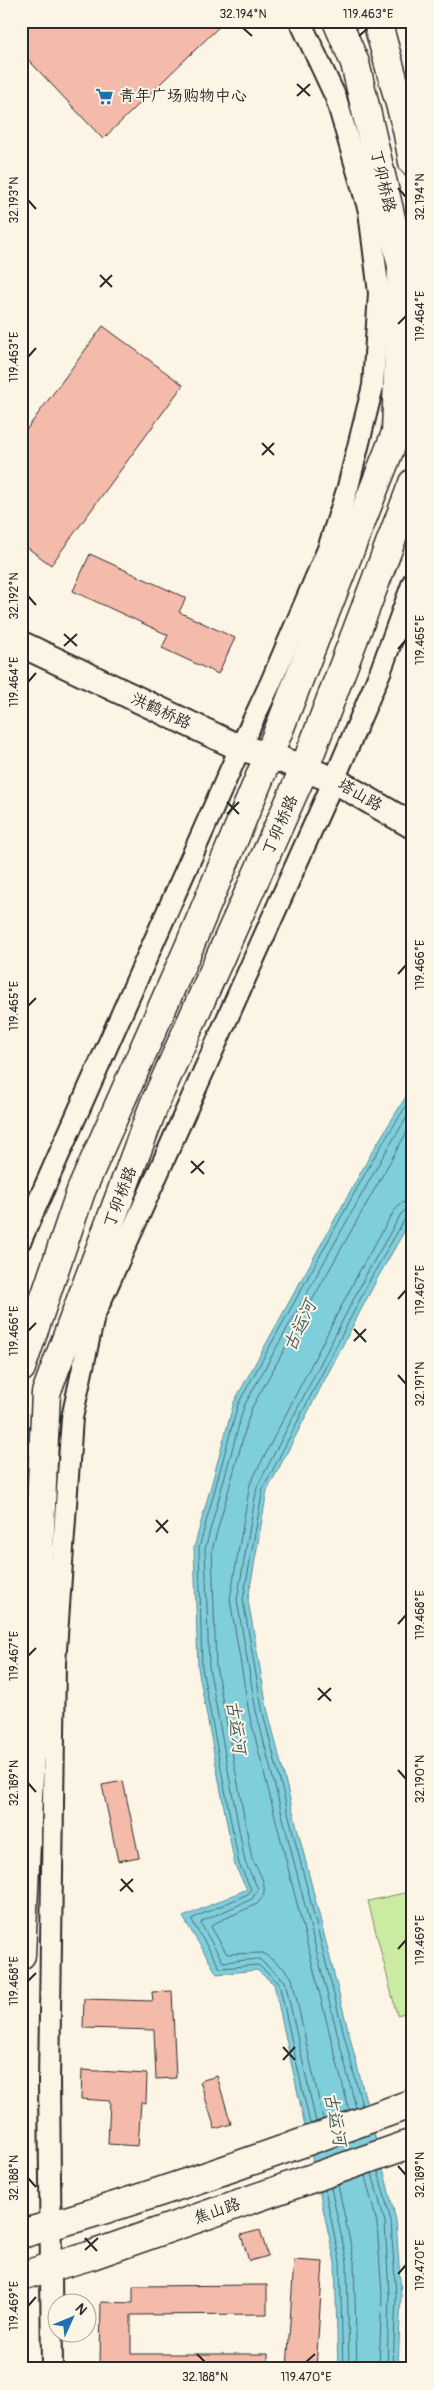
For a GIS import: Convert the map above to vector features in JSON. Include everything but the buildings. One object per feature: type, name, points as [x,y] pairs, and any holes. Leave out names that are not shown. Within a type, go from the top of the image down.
[{"type":"main road","name":"丁卯桥路","points":[[21,1368],[81,1191],[189,947],[269,755],[396,433],[402,266],[355,63],[337,21]]},
{"type":"main road","name":"丁卯桥路","points":[[377,21],[407,129],[413,162]]},
{"type":"main road","name":"丁卯桥路","points":[[21,1955],[46,1393],[154,1105],[305,767],[413,483]]},
{"type":"main road","points":[[21,2234],[262,2157],[413,2103]]},
{"type":"main road","name":"焦山路","points":[[21,2276],[413,2143]]},
{"type":"street","points":[[21,1240],[271,682],[328,549],[348,487],[373,386],[379,293],[369,211],[336,98],[300,21]]},
{"type":"street","points":[[52,2369],[49,2082],[55,1664],[72,1418],[94,1316],[334,780],[381,670],[413,582]]},
{"type":"street","name":"洪鹤桥路","points":[[21,644],[240,748],[305,767]]},
{"type":"street","name":"塔山路","points":[[305,767],[334,780],[413,826]]},
{"type":"green space","points":[[413,1891],[413,2011],[397,2015],[368,1901]]},
{"type":"water","name":"古运河","points":[[413,1085],[413,1216],[377,1279],[267,1491],[248,1600],[267,1708],[396,2220],[401,2295],[398,2369],[338,2369],[335,2263],[274,1984],[257,1970],[217,1974],[183,1917],[247,1889],[235,1866],[198,1668],[194,1548],[234,1402],[372,1152]]},
{"type":"place","name":"青年广场购物中心","points":[[105,96]]}]
